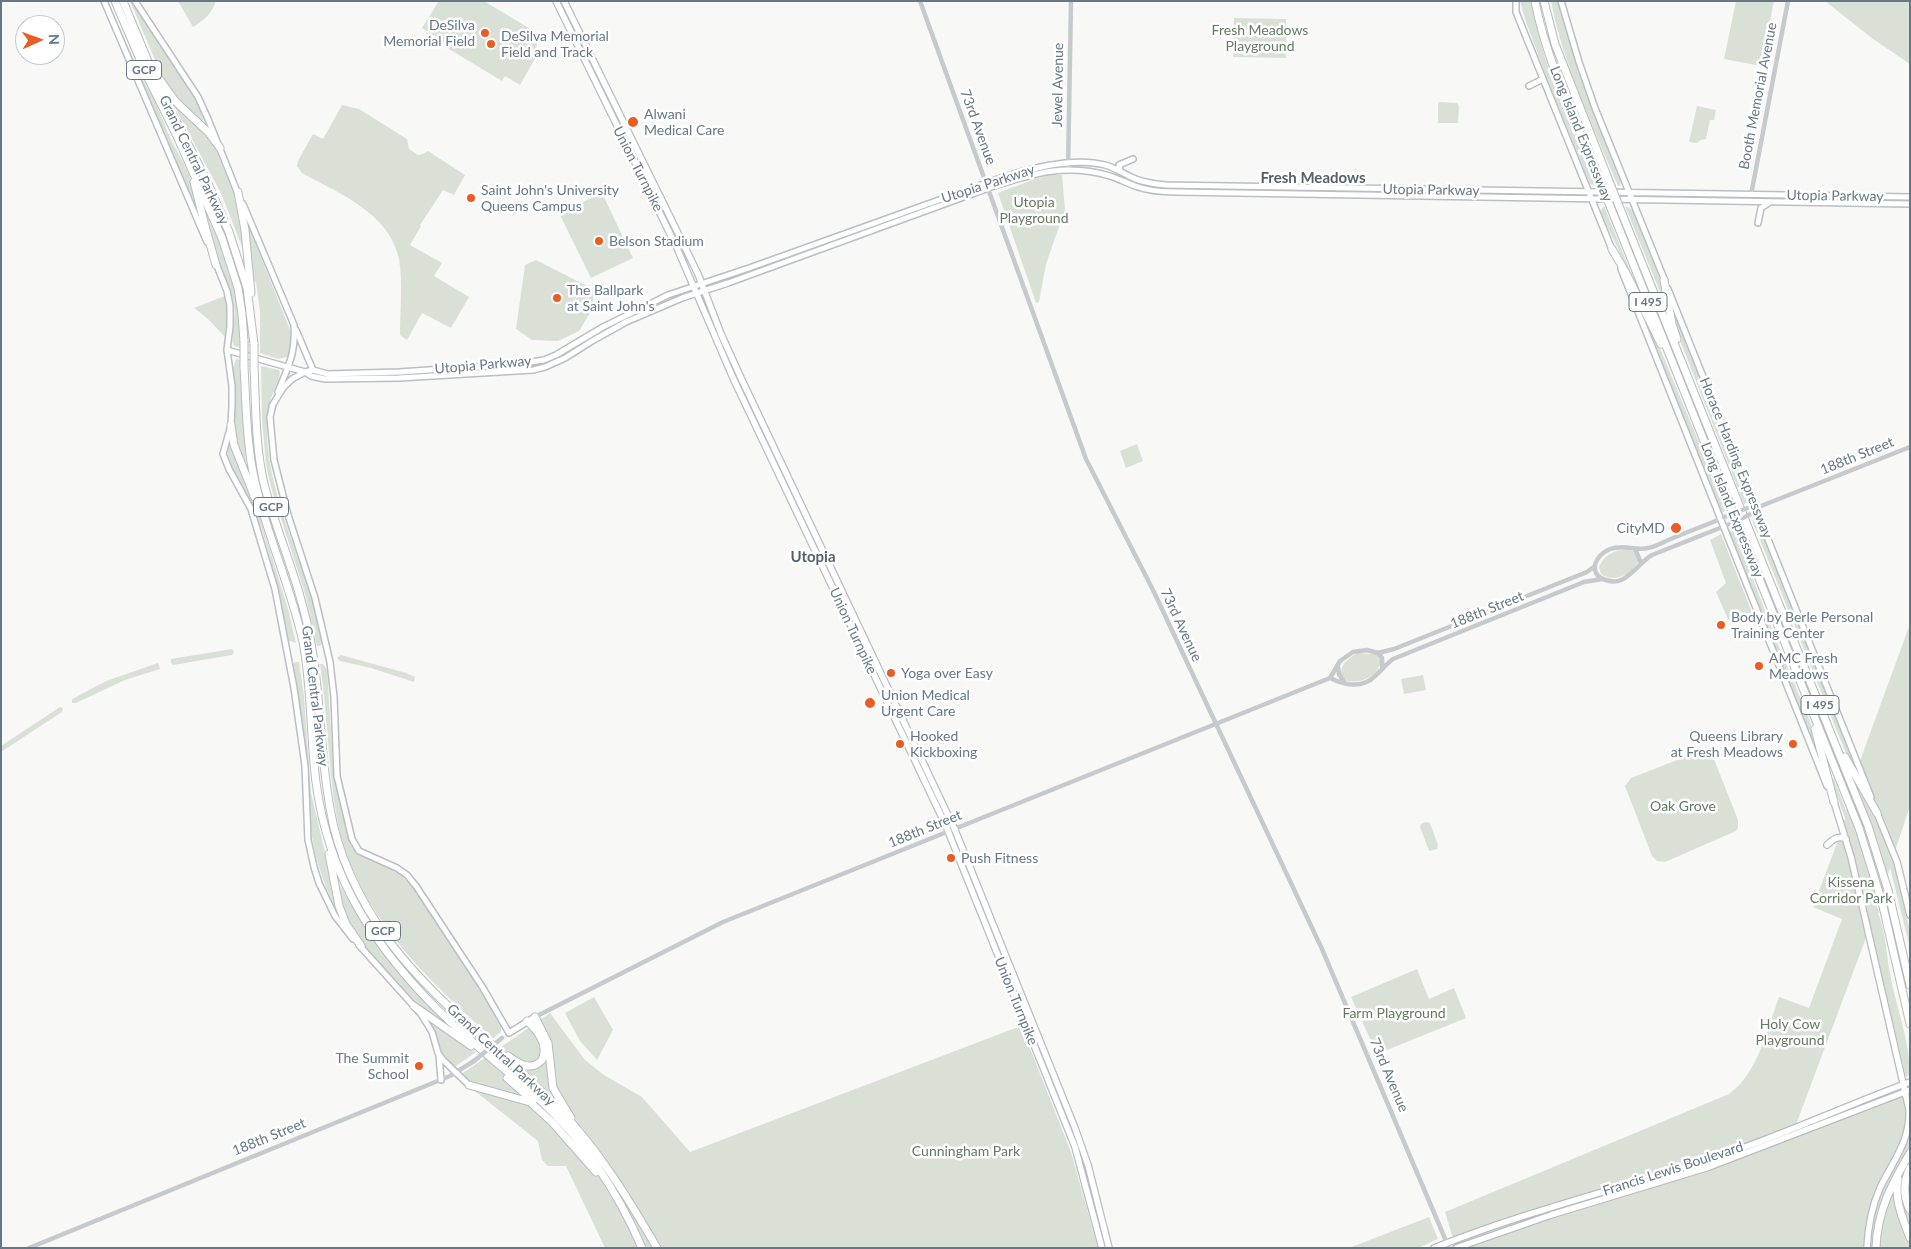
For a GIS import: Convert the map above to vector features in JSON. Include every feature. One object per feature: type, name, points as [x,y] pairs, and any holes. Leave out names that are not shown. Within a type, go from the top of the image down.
[{"type":"highway","name":"Grand Central Parkway","points":[[115,1],[147,76],[212,213],[231,264],[242,314],[246,416],[252,468],[302,641],[306,663],[316,783],[328,838],[348,892],[363,918],[404,973],[452,1024],[549,1108],[579,1142],[613,1192],[642,1248]]},
{"type":"highway","name":"Grand Central Parkway","points":[[123,1],[159,88],[219,206],[247,288],[254,344],[256,430],[260,463],[311,642],[330,809],[345,863],[356,889],[389,941],[434,993],[539,1089],[577,1130],[615,1180],[656,1248]]},
{"type":"highway","name":"Long Island Expressway","points":[[1535,1],[1548,49],[1855,818],[1870,860],[1883,907],[1910,1024]]},
{"type":"highway","name":"Long Island Expressway","points":[[1544,1],[1546,14],[1564,67],[1875,846],[1910,983]]},
{"type":"highway","points":[[150,66],[175,101],[209,132],[220,148]]},
{"type":"highway","points":[[190,167],[216,265]]},
{"type":"highway","points":[[238,192],[250,270],[250,313]]},
{"type":"highway","points":[[1612,248],[1686,397]]},
{"type":"highway","points":[[1664,280],[1672,324],[1693,389]]},
{"type":"highway","points":[[231,425],[238,457],[283,571]]},
{"type":"highway","points":[[1790,656],[1819,740],[1834,802]]},
{"type":"highway","points":[[1812,685],[1844,755],[1877,813]]},
{"type":"highway","points":[[328,838],[331,866],[339,906],[346,924],[361,946]]},
{"type":"highway","points":[[414,1006],[474,1048],[531,1100],[613,1192]]},
{"type":"highway","points":[[535,1017],[548,1043],[553,1088],[561,1098],[577,1130]]},
{"type":"highway","points":[[486,1041],[518,1064],[537,1065],[544,1057],[545,1047],[536,1030],[527,1022]]},
{"type":"highway","points":[[469,1085],[524,1099],[546,1115]]},
{"type":"highway","points":[[1910,1153],[1904,1191],[1910,1210]]},
{"type":"highway","points":[[1907,1165],[1899,1175],[1896,1191],[1899,1207],[1910,1238]]},
{"type":"highway","points":[[1876,1248],[1878,1222],[1883,1204],[1890,1187],[1907,1165]]},
{"type":"main road","name":"Grand Central Parkway","points":[[104,1],[227,291],[230,306],[227,350],[232,386],[231,425],[223,454],[251,509],[260,533],[275,589],[292,679],[305,766],[306,814],[312,862],[319,883],[335,916],[346,932],[361,946],[414,1006],[429,1026],[438,1053],[445,1063],[469,1085]]},
{"type":"main road","name":"Grand Central Parkway","points":[[135,1],[198,97],[294,325],[295,341],[293,354],[272,406],[270,418],[274,460],[288,515],[315,598],[329,656],[334,697],[337,776],[354,844],[364,854],[384,862],[407,875],[483,988],[509,1033],[535,1017]]},
{"type":"main road","name":"Union Turnpike","points":[[556,1],[673,240],[776,469],[948,832],[1075,1147],[1102,1248]]},
{"type":"main road","name":"Union Turnpike","points":[[564,1],[701,284],[741,378],[955,830],[1078,1136],[1088,1166],[1109,1248]]},
{"type":"main road","points":[[1516,1],[1516,12],[1722,518],[1723,526],[1834,802],[1846,839],[1908,1091],[1909,1115],[1907,1134],[1875,1202],[1867,1248]]},
{"type":"main road","name":"Horace Harding Expressway","points":[[1562,1],[1579,62],[1595,108],[1753,510],[1897,862],[1910,916]]},
{"type":"main road","points":[[1529,86],[1543,79]]},
{"type":"main road","points":[[1120,172],[1119,165],[1133,158]]},
{"type":"main road","name":"Utopia Parkway","points":[[305,372],[311,376],[325,379],[399,378],[533,370],[565,358],[626,322],[660,307],[1036,168],[1068,167],[1094,162],[1112,167],[1145,182],[1166,185],[1910,197]]},
{"type":"main road","name":"Utopia Parkway","points":[[1068,167],[1110,176],[1145,189],[1170,192],[1910,204]]},
{"type":"main road","name":"Utopia Parkway","points":[[305,372],[313,370],[328,374],[399,372],[538,361],[556,355],[640,308],[693,287],[987,186]]},
{"type":"main road","points":[[1758,223],[1761,208],[1771,201]]},
{"type":"main road","points":[[294,325],[313,370]]},
{"type":"main road","points":[[227,350],[305,372]]},
{"type":"main road","points":[[272,406],[282,388],[292,379],[305,372]]},
{"type":"main road","points":[[1826,845],[1838,838],[1846,839]]},
{"type":"main road","points":[[438,1053],[441,1080]]},
{"type":"main road","name":"Francis Lewis Boulevard","points":[[1434,1248],[1448,1245],[1524,1215],[1710,1159],[1907,1083]]},
{"type":"main road","name":"Francis Lewis Boulevard","points":[[1456,1248],[1551,1215],[1709,1166],[1908,1091]]},
{"type":"street","name":"73rd Avenue","points":[[920,1],[1086,459],[1153,590],[1322,949],[1448,1245]]},
{"type":"street","name":"Jewel Avenue","points":[[1068,167],[1071,1]]},
{"type":"street","name":"Booth Memorial Avenue","points":[[1751,195],[1788,1]]},
{"type":"street","name":"188th Street","points":[[1635,549],[1649,548],[1722,518],[1753,510],[1910,447]]},
{"type":"street","name":"188th Street","points":[[1641,563],[1652,555],[1730,524],[1753,510]]},
{"type":"street","points":[[1626,546],[1635,549],[1641,563],[1633,573],[1615,582],[1602,579],[1596,573],[1595,566],[1602,554],[1612,549],[1626,546]]},
{"type":"street","name":"188th Street","points":[[535,1017],[723,922],[1330,678],[1348,655],[1357,651],[1368,650],[1378,653],[1394,649],[1587,572],[1595,566]]},
{"type":"street","name":"188th Street","points":[[1330,678],[1344,683],[1362,684],[1376,675],[1382,667],[1393,659],[1402,655],[1584,582],[1602,579]]},
{"type":"street","points":[[1378,653],[1382,658],[1382,667]]},
{"type":"street","points":[[1338,666],[1339,674],[1344,683]]},
{"type":"street","name":"188th Street","points":[[29,1248],[441,1080],[474,1062],[509,1033]]},
{"type":"green space","points":[[107,1],[139,73],[154,99],[171,140],[189,173],[205,233]]},
{"type":"green space","points":[[130,1],[132,1],[191,93],[204,120],[200,121],[179,103],[167,88]]},
{"type":"green space","points":[[178,1],[216,1],[207,16],[193,27]]},
{"type":"green space","name":"DeSilva Memorial Field and Track","points":[[439,1],[484,1],[529,28],[537,42],[536,57],[520,85],[505,76],[502,81],[444,46],[446,43],[422,28]]},
{"type":"green space","points":[[1520,1],[1532,1],[1546,60],[1596,186],[1590,184],[1546,76]]},
{"type":"green space","points":[[1551,1],[1558,1],[1583,85],[1621,181],[1620,186],[1618,186],[1571,72],[1556,25]]},
{"type":"green space","points":[[1736,1],[1774,1],[1761,66],[1724,59]]},
{"type":"green space","points":[[1825,1],[1910,1],[1910,64],[1873,39]]},
{"type":"green space","name":"Fresh Meadows Playground","points":[[1234,18],[1286,19],[1286,58],[1233,57]]},
{"type":"green space","points":[[171,100],[207,133],[213,143],[240,209],[244,252],[221,193]]},
{"type":"green space","points":[[1439,102],[1457,103],[1459,106],[1458,123],[1438,123]]},
{"type":"green space","points":[[342,105],[359,109],[407,139],[409,149],[418,155],[428,151],[465,175],[454,195],[443,190],[420,225],[410,245],[442,263],[434,276],[469,297],[451,328],[422,313],[407,340],[400,335],[401,277],[399,259],[394,243],[385,229],[361,206],[302,173],[297,166],[313,134],[323,139]]},
{"type":"green space","points":[[1697,106],[1716,110],[1714,120],[1710,120],[1706,139],[1697,143],[1689,142]]},
{"type":"green space","name":"Utopia Playground","points":[[1051,175],[1062,175],[1065,210],[1046,264],[1039,302],[1036,303],[998,193]]},
{"type":"green space","name":"Belson Stadium","points":[[602,193],[633,258],[591,278],[559,213]]},
{"type":"green space","points":[[203,201],[231,267],[240,309],[242,348],[234,346],[233,298],[213,248]]},
{"type":"green space","points":[[1604,206],[1636,285],[1602,216],[1601,210]]},
{"type":"green space","points":[[1625,206],[1633,210],[1660,279],[1664,302]]},
{"type":"green space","points":[[246,220],[291,332],[291,352],[287,357],[278,359],[260,353],[260,312],[256,282],[253,282]]},
{"type":"green space","name":"The Ballpark at Saint John's","points":[[536,260],[593,289],[593,308],[579,331],[558,341],[532,340],[516,329],[525,265]]},
{"type":"green space","points":[[225,296],[227,317],[225,337],[208,319],[194,308]]},
{"type":"green space","points":[[1636,301],[1661,351],[1727,510],[1721,513]]},
{"type":"green space","points":[[1671,304],[1750,502],[1744,504],[1676,330]]},
{"type":"green space","points":[[236,359],[240,360],[246,464],[243,466],[234,430],[235,397],[232,371]]},
{"type":"green space","points":[[261,366],[279,370],[280,373],[268,412],[269,458],[274,484],[317,616],[323,642],[320,646],[317,646],[306,597],[271,487],[266,465],[262,420]]},
{"type":"green space","points":[[229,442],[232,444],[256,505],[288,609],[296,643],[287,640],[268,551],[251,502],[228,459]]},
{"type":"green space","points":[[1137,444],[1143,461],[1126,468],[1120,451]]},
{"type":"green space","points":[[1756,518],[1857,769],[1910,624],[1910,806],[1893,857],[1910,931],[1910,948],[1890,868],[1877,907],[1908,1049],[1910,1075],[1906,1077],[1870,927],[1791,1138],[1910,1093],[1910,1248],[1456,1248],[1445,1212],[1729,1094],[1739,1085],[1754,1063],[1766,1037],[1779,997],[1809,1008],[1842,919],[1813,907],[1845,818],[1831,780],[1832,778],[1834,779],[1846,811],[1856,774],[1752,520]]},
{"type":"green space","points":[[1733,527],[1777,642],[1810,721],[1822,764],[1728,530]]},
{"type":"green space","points":[[1721,534],[1753,615],[1734,623],[1728,619],[1716,592],[1726,583],[1710,540]]},
{"type":"green space","points":[[1627,549],[1635,552],[1639,559],[1633,569],[1617,578],[1606,577],[1601,574],[1599,567],[1607,556]]},
{"type":"green space","points":[[232,649],[234,652],[232,655],[173,665],[171,663],[171,659]]},
{"type":"green space","points":[[1357,653],[1376,654],[1381,660],[1379,666],[1377,671],[1369,678],[1359,681],[1347,681],[1341,675],[1342,667],[1348,659]]},
{"type":"green space","points":[[341,655],[406,673],[415,677],[414,682],[371,668],[340,661],[337,658]]},
{"type":"green space","points":[[295,662],[299,662],[304,696],[311,793],[340,916],[328,893],[313,844],[304,739],[292,666]]},
{"type":"green space","points":[[158,663],[160,669],[125,680],[76,703],[72,703],[72,699],[106,681]]},
{"type":"green space","points":[[320,664],[323,664],[327,669],[334,778],[350,843],[358,855],[387,866],[401,875],[410,884],[450,939],[501,1024],[501,1032],[493,1038],[419,967],[376,913],[359,883],[346,852],[337,819]]},
{"type":"green space","points":[[1423,675],[1426,690],[1404,694],[1401,679]]},
{"type":"green space","points":[[60,707],[63,708],[62,712],[1,752],[1,746]]},
{"type":"green space","name":"Oak Grove","points":[[1703,750],[1712,754],[1738,820],[1738,828],[1736,831],[1665,862],[1657,861],[1652,856],[1625,786],[1631,778]]},
{"type":"green space","points":[[1430,823],[1438,845],[1437,849],[1429,851],[1420,827],[1421,824]]},
{"type":"green space","points":[[337,880],[371,936],[394,967],[471,1044],[421,1008],[360,943],[345,913]]},
{"type":"green space","name":"Farm Playground","points":[[1417,969],[1429,999],[1454,988],[1466,1018],[1377,1054],[1351,997]]},
{"type":"green space","points":[[594,997],[613,1030],[597,1060],[580,1041],[565,1013]]},
{"type":"green space","name":"Cunningham Park","points":[[550,1013],[585,1060],[604,1075],[642,1097],[690,1152],[1018,1027],[1022,1028],[1071,1152],[1098,1248],[605,1248],[566,1166],[548,1166],[542,1160],[538,1141],[457,1077],[492,1053],[474,1035],[494,1052]]},
{"type":"green space","points":[[429,1019],[476,1052],[453,1067],[440,1054],[439,1045],[428,1021]]},
{"type":"green space","points":[[1429,1217],[1438,1239],[1418,1248],[1349,1248]]},
{"type":"place","name":"DeSilva Memorial Field","points":[[485,33]]},
{"type":"place","name":"DeSilva Memorial Field and Track","points":[[491,44]]},
{"type":"place","name":"Alwani Medical Care","points":[[633,122]]},
{"type":"place","name":"Saint John's University Queens Campus","points":[[471,198]]},
{"type":"place","name":"Belson Stadium","points":[[599,241]]},
{"type":"place","name":"The Ballpark at Saint John's","points":[[557,298]]},
{"type":"place","name":"CityMD","points":[[1676,528]]},
{"type":"place","name":"Body by Berle Personal Training Center","points":[[1721,625]]},
{"type":"place","name":"AMC Fresh Meadows","points":[[1759,666]]},
{"type":"place","name":"Yoga over Easy","points":[[891,673]]},
{"type":"place","name":"Union Medical Urgent Care","points":[[870,703]]},
{"type":"place","name":"Hooked Kickboxing","points":[[900,744]]},
{"type":"place","name":"Queens Library at Fresh Meadows","points":[[1793,744]]},
{"type":"place","name":"Push Fitness","points":[[951,858]]},
{"type":"place","name":"The Summit School","points":[[419,1066]]},
{"type":"district","name":"Fresh Meadows","points":[[1313,178]]},
{"type":"district","name":"Utopia","points":[[813,557]]},
{"type":"park label","name":"Kissena Corridor Park","points":[[1851,890]]},
{"type":"park label","name":"Holy Cow Playground","points":[[1790,1032]]}]
